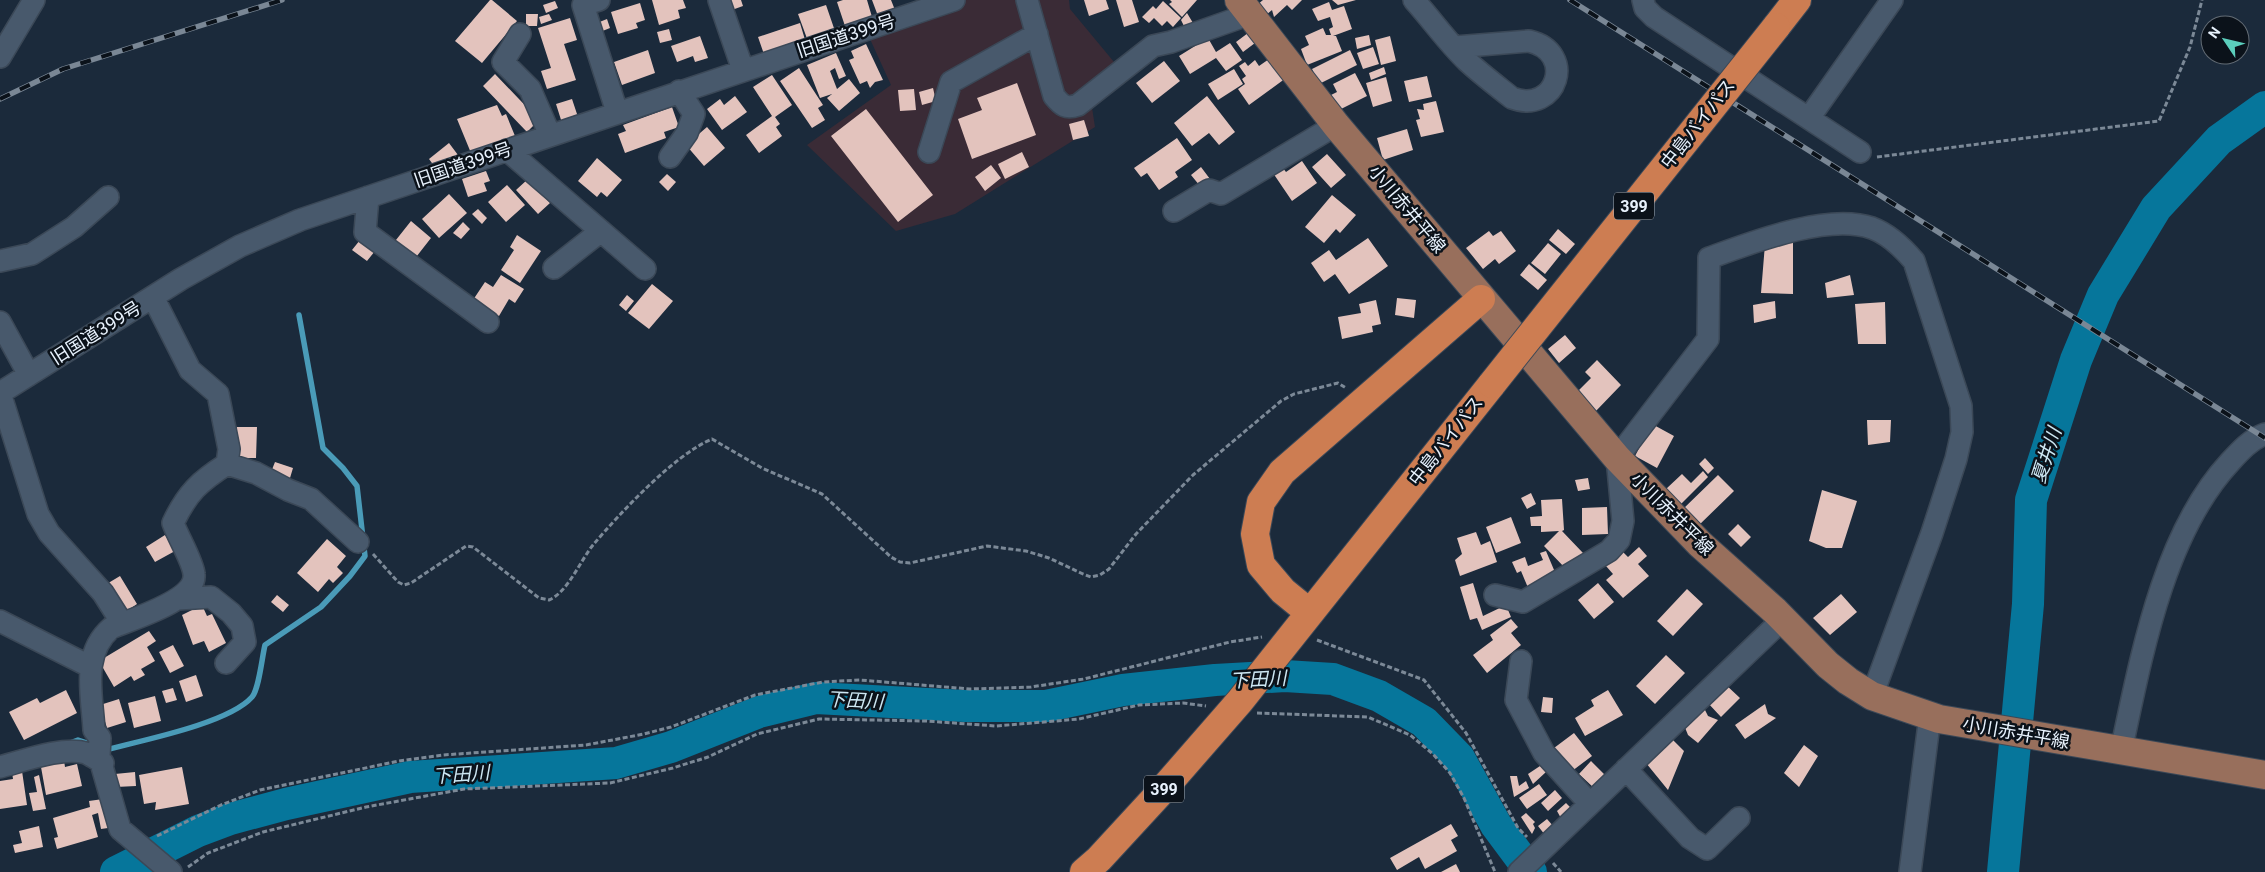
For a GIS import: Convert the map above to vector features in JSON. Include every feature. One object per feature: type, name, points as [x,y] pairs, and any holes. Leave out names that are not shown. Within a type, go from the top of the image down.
[{"type":"highway","name":"中島バイパス","points":[[1084,872],[1099,859],[1158,795],[1236,705],[1797,0]]},
{"type":"highway","points":[[1302,623],[1283,591],[1261,565],[1255,534],[1261,502],[1282,472],[1481,299]]},
{"type":"main road","name":"小川赤井平線","points":[[1244,7],[1336,125],[1616,458],[1700,544],[1783,619],[1828,665],[1848,681],[1872,696],[1934,718],[2265,775]]},
{"type":"street","points":[[0,57],[34,0]]},
{"type":"street","points":[[599,0],[583,5],[617,112]]},
{"type":"street","points":[[719,0],[743,70]]},
{"type":"street","name":"旧国道399号","points":[[0,393],[153,297],[240,246],[300,220],[954,0]]},
{"type":"street","points":[[1027,0],[1054,96],[1061,106],[1070,108],[1078,104],[1153,46],[1171,42],[1244,7]]},
{"type":"street","points":[[1414,0],[1455,48]]},
{"type":"street","points":[[1643,0],[1645,8],[1654,18],[1860,152]]},
{"type":"street","points":[[1809,118],[1892,0]]},
{"type":"street","points":[[520,34],[503,62],[530,89],[550,135]]},
{"type":"street","points":[[929,152],[951,82],[1036,34]]},
{"type":"street","points":[[670,157],[687,132],[694,114],[679,91]]},
{"type":"street","points":[[1174,211],[1209,190],[1221,194],[1336,125]]},
{"type":"street","points":[[507,150],[645,269]]},
{"type":"street","points":[[0,261],[32,254],[74,227],[108,196]]},
{"type":"street","points":[[368,197],[365,232],[488,322]]},
{"type":"street","points":[[1495,595],[1523,602],[1609,551],[1620,540],[1623,521],[1616,458],[1708,339],[1709,258],[1773,235],[1803,228],[1852,224],[1874,229],[1903,247],[1914,260],[1961,406],[1962,432],[1932,533],[1872,696]]},
{"type":"street","points":[[554,268],[601,231]]},
{"type":"street","points":[[153,297],[190,370],[218,394],[229,449],[227,464]]},
{"type":"street","points":[[0,322],[29,375]]},
{"type":"street","points":[[0,393],[38,514],[49,533],[103,593],[122,623]]},
{"type":"street","points":[[2121,751],[2145,644],[2174,556],[2194,513],[2220,473],[2240,451],[2265,434]]},
{"type":"street","points":[[174,871],[140,848],[120,829],[107,788],[101,752],[94,730],[90,667],[95,647],[102,636],[111,628],[178,599],[190,589],[194,574],[173,523],[186,498],[201,480],[227,464],[256,473],[310,499],[365,547]]},
{"type":"street","points":[[178,599],[211,597],[231,613],[242,626],[245,642],[226,663]]},
{"type":"street","points":[[1519,872],[1783,619]]},
{"type":"street","points":[[0,621],[90,667]]},
{"type":"street","points":[[1521,661],[1516,700],[1544,753],[1590,804]]},
{"type":"street","points":[[1910,872],[1934,718]]},
{"type":"street","points":[[0,768],[48,755],[69,752],[101,752]]},
{"type":"street","points":[[1626,769],[1690,838],[1707,849],[1739,818]]},
{"type":"path","points":[[1860,152],[1869,158],[2159,121],[2190,47],[2202,0]]},
{"type":"path","points":[[365,547],[404,586],[411,584],[466,546],[473,547],[480,550],[539,598],[549,600],[562,592],[593,544],[634,500],[697,445],[712,439],[762,468],[822,494],[891,558],[900,562],[910,563],[987,546],[1042,555],[1091,577],[1100,575],[1109,569],[1136,534],[1193,475],[1281,401],[1294,394],[1338,383],[1366,399]]},
{"type":"path","points":[[140,848],[221,805],[260,790],[399,761],[443,755],[586,744],[644,734],[671,727],[755,695],[814,684],[860,680],[970,689],[1031,687],[1084,678],[1302,623],[1424,680],[1466,733],[1518,828],[1561,872]]},
{"type":"path","points":[[174,871],[208,853],[272,830],[366,807],[464,790],[610,783],[673,768],[708,757],[756,734],[818,720],[926,721],[996,726],[1079,719],[1139,705],[1183,703],[1236,705],[1261,714],[1368,717],[1410,735],[1433,754],[1450,773],[1464,798],[1495,872]]},
{"type":"shaded area","points":[[934,0],[1069,0],[1070,9],[1114,62],[1089,88],[1095,127],[955,214],[896,231],[807,145],[891,85],[870,39]]},
{"type":"building","points":[[490,0],[517,21],[482,63],[455,41]]},
{"type":"building","points":[[652,0],[683,0],[686,8],[678,10],[680,18],[659,25]]},
{"type":"building","points":[[725,0],[741,0],[743,6],[729,11]]},
{"type":"building","points":[[843,0],[867,0],[872,17],[845,26],[837,2]]},
{"type":"building","points":[[872,0],[891,0],[895,10],[878,16]]},
{"type":"building","points":[[1084,0],[1106,0],[1109,9],[1089,16]]},
{"type":"building","points":[[1116,0],[1132,0],[1139,22],[1124,27]]},
{"type":"building","points":[[1170,0],[1197,0],[1182,17],[1169,4],[1172,2]]},
{"type":"building","points":[[1263,0],[1302,0],[1292,10],[1287,5],[1274,17],[1272,10],[1266,15],[1257,5]]},
{"type":"building","points":[[1332,0],[1356,0],[1338,5]]},
{"type":"building","points":[[555,1],[558,8],[546,13],[543,5]]},
{"type":"building","points":[[1163,1],[1181,18],[1173,27],[1167,21],[1162,26],[1154,18],[1149,23],[1142,17],[1153,6],[1156,9]]},
{"type":"building","points":[[1329,2],[1332,10],[1344,6],[1352,29],[1333,36],[1336,36],[1342,51],[1307,65],[1301,49],[1309,45],[1305,36],[1323,28],[1326,35],[1331,35],[1329,29],[1333,27],[1330,17],[1318,21],[1312,9]]},
{"type":"building","points":[[640,3],[645,20],[636,23],[638,28],[618,34],[611,12]]},
{"type":"building","points":[[826,5],[836,34],[809,44],[798,14]]},
{"type":"building","points":[[1187,13],[1196,28],[1180,28],[1184,26],[1181,20]]},
{"type":"building","points":[[526,14],[538,14],[537,26],[526,26]]},
{"type":"building","points":[[549,14],[552,20],[541,24],[539,17]]},
{"type":"building","points":[[570,18],[577,40],[564,44],[576,80],[547,89],[541,71],[551,68],[538,28]]},
{"type":"building","points":[[607,19],[610,28],[600,32],[597,23]]},
{"type":"building","points":[[800,23],[806,43],[765,57],[758,37]]},
{"type":"building","points":[[669,29],[672,40],[660,43],[657,32]]},
{"type":"building","points":[[1248,33],[1255,43],[1243,52],[1236,42]]},
{"type":"building","points":[[1369,35],[1371,45],[1357,49],[1355,38]]},
{"type":"building","points":[[700,36],[708,58],[695,62],[693,56],[677,62],[671,46]]},
{"type":"building","points":[[1390,36],[1396,61],[1381,65],[1375,40]]},
{"type":"building","points":[[1208,38],[1216,52],[1230,43],[1242,60],[1226,71],[1216,58],[1190,74],[1179,56]]},
{"type":"building","points":[[866,44],[883,80],[875,82],[870,88],[867,81],[860,84],[849,60],[854,58],[851,51]]},
{"type":"building","points":[[1373,47],[1379,64],[1363,69],[1357,53]]},
{"type":"building","points":[[648,50],[655,73],[622,85],[614,62]]},
{"type":"building","points":[[1350,50],[1357,65],[1319,84],[1312,69]]},
{"type":"building","points":[[836,53],[846,76],[839,79],[835,68],[830,71],[837,89],[849,79],[860,93],[839,111],[827,98],[832,94],[820,98],[807,65]]},
{"type":"building","points":[[1272,57],[1286,78],[1249,105],[1238,89],[1245,84],[1242,79],[1246,76],[1239,66],[1245,62],[1248,66],[1255,60],[1259,66]]},
{"type":"building","points":[[1164,61],[1180,81],[1152,103],[1136,83]]},
{"type":"building","points":[[1384,67],[1386,74],[1371,80],[1369,73]]},
{"type":"building","points":[[799,68],[823,105],[818,108],[825,120],[812,128],[780,81]]},
{"type":"building","points":[[1234,69],[1243,84],[1218,100],[1208,84]]},
{"type":"building","points":[[1355,73],[1367,96],[1337,111],[1329,96],[1337,92],[1333,84]]},
{"type":"building","points":[[495,74],[539,120],[527,132],[483,86]]},
{"type":"building","points":[[772,75],[792,105],[775,117],[780,124],[776,127],[782,136],[759,153],[746,135],[772,116],[753,87]]},
{"type":"building","points":[[1427,76],[1432,97],[1409,102],[1404,81]]},
{"type":"building","points":[[1386,77],[1392,101],[1373,107],[1366,83]]},
{"type":"building","points":[[1017,83],[1036,135],[972,159],[958,119],[982,110],[977,98]]},
{"type":"building","points":[[933,88],[936,101],[922,105],[919,92]]},
{"type":"building","points":[[914,89],[916,110],[900,111],[898,90]]},
{"type":"building","points":[[735,96],[747,112],[722,130],[707,109],[720,99],[724,105]]},
{"type":"building","points":[[1207,96],[1235,132],[1219,145],[1209,133],[1192,146],[1174,123]]},
{"type":"building","points":[[572,99],[578,117],[562,123],[556,104]]},
{"type":"building","points":[[1436,101],[1444,132],[1421,137],[1416,120],[1420,119],[1417,109],[1424,110],[1423,104]]},
{"type":"building","points":[[497,105],[502,116],[506,114],[515,136],[471,153],[457,119]]},
{"type":"building","points":[[672,107],[679,127],[664,132],[666,138],[625,153],[618,134],[626,131],[623,125]]},
{"type":"building","points":[[866,109],[933,195],[898,222],[831,136]]},
{"type":"building","points":[[1084,120],[1089,136],[1073,140],[1069,124]]},
{"type":"building","points":[[707,127],[725,148],[704,166],[686,145]]},
{"type":"building","points":[[1407,129],[1413,150],[1383,160],[1377,138]]},
{"type":"building","points":[[1177,138],[1192,160],[1175,172],[1178,177],[1159,190],[1147,173],[1141,177],[1134,168]]},
{"type":"building","points":[[449,143],[458,155],[437,170],[429,159]]},
{"type":"building","points":[[1022,152],[1029,167],[1005,179],[998,164]]},
{"type":"building","points":[[1327,154],[1346,175],[1331,188],[1312,167]]},
{"type":"building","points":[[597,158],[622,180],[607,197],[601,192],[597,197],[578,181]]},
{"type":"building","points":[[1302,161],[1317,183],[1292,201],[1273,173],[1282,167],[1286,172]]},
{"type":"building","points":[[991,165],[1001,178],[985,191],[975,177]]},
{"type":"building","points":[[1201,167],[1210,179],[1200,186],[1191,175]]},
{"type":"building","points":[[486,171],[490,181],[484,183],[487,191],[468,197],[462,179]]},
{"type":"building","points":[[667,174],[676,182],[668,191],[659,182]]},
{"type":"building","points":[[528,179],[550,203],[538,214],[516,190]]},
{"type":"building","points":[[507,185],[525,205],[506,222],[488,202]]},
{"type":"building","points":[[449,194],[467,213],[439,238],[422,219]]},
{"type":"building","points":[[1332,195],[1356,215],[1340,233],[1336,229],[1324,243],[1305,227]]},
{"type":"building","points":[[478,209],[487,218],[482,224],[472,214]]},
{"type":"building","points":[[411,221],[431,238],[413,261],[392,245]]},
{"type":"building","points":[[463,222],[470,229],[461,239],[453,233]]},
{"type":"building","points":[[1558,229],[1575,244],[1566,254],[1549,240]]},
{"type":"building","points":[[1489,231],[1493,236],[1501,231],[1516,251],[1499,264],[1495,259],[1483,269],[1466,248]]},
{"type":"building","points":[[517,235],[541,251],[520,283],[501,270],[514,250],[510,247]]},
{"type":"building","points":[[1368,238],[1388,266],[1349,294],[1335,274],[1324,282],[1311,263],[1329,250],[1336,260]]},
{"type":"building","points":[[360,240],[375,251],[367,261],[352,250]]},
{"type":"building","points":[[1548,243],[1561,254],[1545,274],[1531,263]]},
{"type":"building","points":[[1793,243],[1793,294],[1761,293],[1765,244]]},
{"type":"building","points":[[1529,264],[1547,280],[1538,290],[1520,275]]},
{"type":"building","points":[[501,275],[524,289],[515,303],[509,299],[499,316],[473,300],[485,282],[493,287]]},
{"type":"building","points":[[1850,275],[1854,295],[1827,298],[1825,283]]},
{"type":"building","points":[[652,284],[673,301],[649,329],[628,313]]},
{"type":"building","points":[[627,295],[634,301],[626,311],[619,305]]},
{"type":"building","points":[[1397,298],[1416,300],[1414,318],[1395,315]]},
{"type":"building","points":[[1376,300],[1381,324],[1372,326],[1373,332],[1342,339],[1338,317],[1361,313],[1359,304]]},
{"type":"building","points":[[1775,301],[1776,318],[1754,323],[1753,305]]},
{"type":"building","points":[[1885,302],[1886,344],[1858,344],[1855,304]]},
{"type":"building","points":[[1565,335],[1576,348],[1559,363],[1548,349]]},
{"type":"building","points":[[1597,360],[1621,385],[1595,412],[1576,393],[1591,378],[1585,372]]},
{"type":"building","points":[[1867,420],[1891,420],[1890,442],[1868,445]]},
{"type":"building","points":[[1652,424],[1674,436],[1657,468],[1635,456]]},
{"type":"building","points":[[237,427],[257,427],[256,458],[236,458]]},
{"type":"building","points":[[1705,458],[1714,468],[1708,474],[1699,464]]},
{"type":"building","points":[[275,462],[293,468],[290,478],[271,472]]},
{"type":"building","points":[[1703,471],[1708,477],[1681,504],[1666,489],[1682,474],[1691,483]]},
{"type":"building","points":[[1718,475],[1734,491],[1696,528],[1681,511]]},
{"type":"building","points":[[1588,478],[1590,489],[1578,491],[1575,480]]},
{"type":"building","points":[[1822,490],[1857,501],[1842,548],[1826,548],[1809,541]]},
{"type":"building","points":[[1531,493],[1536,504],[1527,509],[1521,498]]},
{"type":"building","points":[[1562,499],[1564,530],[1562,531],[1583,553],[1566,569],[1544,546],[1559,531],[1541,532],[1541,526],[1531,526],[1530,517],[1542,516],[1541,500]]},
{"type":"building","points":[[1607,507],[1608,534],[1582,535],[1582,508]]},
{"type":"building","points":[[1511,517],[1521,543],[1496,553],[1486,527]]},
{"type":"building","points":[[1738,524],[1751,537],[1741,547],[1728,534]]},
{"type":"building","points":[[1476,532],[1481,545],[1490,541],[1497,562],[1460,576],[1455,560],[1462,554],[1457,538]]},
{"type":"building","points":[[165,535],[175,551],[155,562],[146,547]]},
{"type":"building","points":[[327,539],[346,556],[337,567],[343,573],[333,583],[329,579],[318,592],[297,573]]},
{"type":"building","points":[[1639,547],[1647,556],[1638,564],[1649,576],[1623,598],[1606,580],[1613,574],[1606,566],[1622,551],[1628,557]]},
{"type":"building","points":[[1546,551],[1557,577],[1529,590],[1521,571],[1517,573],[1512,562],[1525,557],[1528,566],[1543,560],[1540,553]]},
{"type":"building","points":[[120,576],[137,604],[122,614],[105,585]]},
{"type":"building","points":[[1473,583],[1483,616],[1506,605],[1511,617],[1482,630],[1477,618],[1470,620],[1460,587]]},
{"type":"building","points":[[1598,583],[1614,602],[1594,619],[1578,600]]},
{"type":"building","points":[[1687,589],[1703,604],[1673,636],[1657,621]]},
{"type":"building","points":[[1841,594],[1857,612],[1830,635],[1813,618]]},
{"type":"building","points":[[277,595],[289,605],[283,612],[271,602]]},
{"type":"building","points":[[202,605],[207,616],[212,614],[226,643],[209,652],[204,641],[193,645],[182,615]]},
{"type":"building","points":[[1511,619],[1518,627],[1511,633],[1521,645],[1487,673],[1473,655],[1493,640],[1490,635]]},
{"type":"building","points":[[149,631],[156,641],[147,647],[155,661],[141,669],[145,675],[134,681],[131,676],[114,687],[99,661]]},
{"type":"building","points":[[173,645],[184,666],[170,673],[159,652]]},
{"type":"building","points":[[1666,655],[1685,673],[1655,704],[1636,686]]},
{"type":"building","points":[[196,675],[203,696],[186,702],[179,681]]},
{"type":"building","points":[[1725,684],[1740,698],[1721,717],[1707,702]]},
{"type":"building","points":[[173,688],[177,700],[166,703],[162,691]]},
{"type":"building","points":[[66,690],[77,713],[24,740],[9,712],[37,698],[40,703]]},
{"type":"building","points":[[1608,690],[1623,715],[1585,736],[1575,718],[1594,706],[1591,700]]},
{"type":"building","points":[[155,696],[161,721],[134,728],[128,703]]},
{"type":"building","points":[[1543,697],[1553,698],[1552,713],[1541,712]]},
{"type":"building","points":[[119,699],[126,722],[107,728],[100,705]]},
{"type":"building","points":[[1765,704],[1768,714],[1776,718],[1745,739],[1735,725]]},
{"type":"building","points":[[1704,708],[1708,716],[1718,720],[1698,743],[1688,735],[1684,725]]},
{"type":"building","points":[[1574,733],[1592,756],[1572,771],[1554,748]]},
{"type":"building","points":[[1673,740],[1684,751],[1668,790],[1646,763]]},
{"type":"building","points":[[1804,745],[1818,756],[1799,787],[1784,773]]},
{"type":"building","points":[[64,760],[65,767],[77,764],[82,786],[46,795],[41,767]]},
{"type":"building","points":[[1591,761],[1606,776],[1594,788],[1579,774]]},
{"type":"building","points":[[1540,766],[1546,772],[1533,784],[1528,774]]},
{"type":"building","points":[[182,767],[189,804],[155,810],[156,802],[144,804],[139,775]]},
{"type":"building","points":[[22,771],[27,805],[0,809],[0,781],[13,779],[12,772]]},
{"type":"building","points":[[135,772],[136,786],[116,787],[115,774]]},
{"type":"building","points":[[39,775],[46,809],[33,811],[29,793],[37,792],[34,777]]},
{"type":"building","points":[[1510,776],[1517,776],[1519,786],[1526,781],[1529,788],[1514,797]]},
{"type":"building","points":[[1539,784],[1547,795],[1527,809],[1519,798]]},
{"type":"building","points":[[1555,790],[1562,798],[1548,811],[1541,803]]},
{"type":"building","points":[[103,799],[108,828],[101,829],[98,813],[92,815],[98,837],[57,849],[54,838],[58,837],[53,818],[90,807],[89,801]]},
{"type":"building","points":[[1566,803],[1573,810],[1562,820],[1557,811]]},
{"type":"building","points":[[1526,813],[1535,822],[1532,834],[1521,817]]},
{"type":"building","points":[[1547,819],[1554,827],[1545,835],[1538,826]]},
{"type":"building","points":[[1451,824],[1458,836],[1451,840],[1457,851],[1425,869],[1419,857],[1397,870],[1390,858]]},
{"type":"building","points":[[39,826],[43,847],[15,853],[13,845],[22,843],[19,831]]},
{"type":"building","points":[[1456,864],[1460,872],[1441,872]]},
{"type":"waterway","name":"夏井川","points":[[2003,872],[2028,604],[2031,500],[2076,360],[2103,295],[2156,208],[2219,140],[2265,107]]},
{"type":"waterway","points":[[103,748],[109,749],[206,723],[241,706],[254,693],[265,645],[321,607],[350,576],[365,556],[357,486],[343,468],[323,448],[299,315]]},
{"type":"waterway","name":"下田川","points":[[116,872],[198,831],[230,819],[286,804],[410,777],[616,763],[671,747],[759,712],[816,698],[965,706],[1046,706],[1123,690],[1215,680],[1285,676],[1333,679],[1379,696],[1424,722],[1459,758],[1496,825],[1531,872]]},
{"type":"waterway","points":[[70,743],[78,740],[90,744]]},
{"type":"railway","points":[[0,99],[63,69],[282,0]]},
{"type":"railway","points":[[1570,0],[2265,438]]}]
